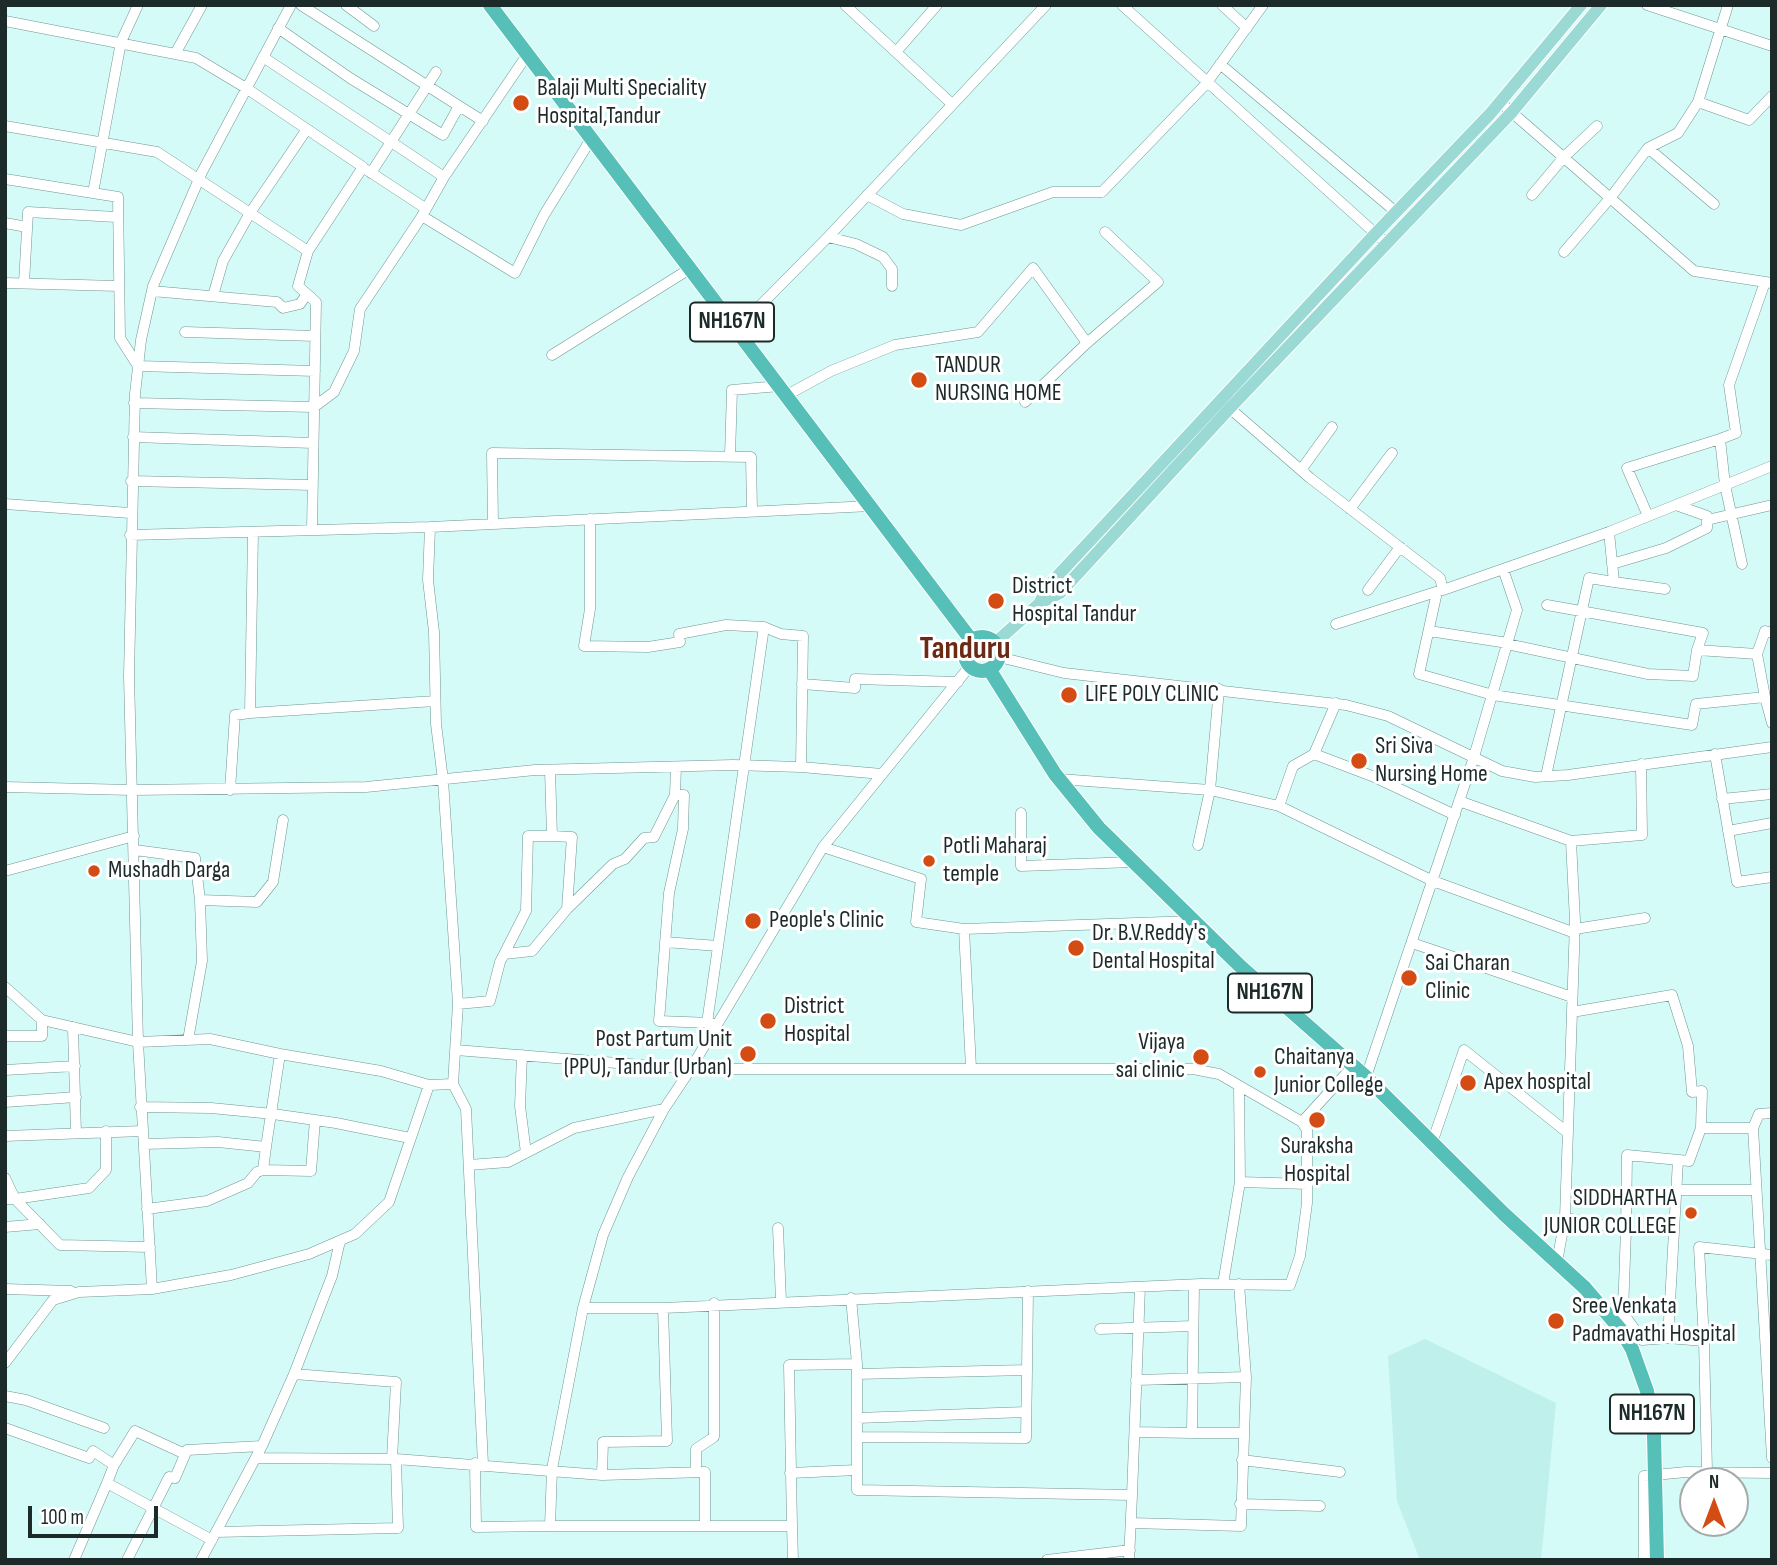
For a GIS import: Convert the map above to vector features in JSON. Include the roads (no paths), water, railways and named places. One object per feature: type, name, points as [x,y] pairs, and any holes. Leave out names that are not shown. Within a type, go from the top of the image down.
[{"type":"highway","name":"NH167N","points":[[490,5],[972,641]]},
{"type":"highway","points":[[986,638],[994,657],[982,671],[970,666],[965,656],[972,641],[986,638]]},
{"type":"highway","name":"NH167N","points":[[994,657],[1059,779],[1099,828],[1194,921],[1433,1140],[1504,1214],[1585,1288],[1620,1330],[1636,1359],[1647,1391],[1655,1447],[1657,1560]]},
{"type":"main road","points":[[1225,404],[1375,233],[1500,102],[1581,5]]},
{"type":"main road","points":[[994,657],[1040,603],[1051,584],[1512,112],[1601,5]]},
{"type":"street","points":[[93,193],[121,42],[138,5]]},
{"type":"street","points":[[175,54],[202,5]]},
{"type":"street","points":[[152,1289],[140,1107],[129,676],[134,403],[152,290],[199,179],[290,5]]},
{"type":"street","points":[[301,5],[482,121]]},
{"type":"street","points":[[346,5],[374,26]]},
{"type":"street","points":[[845,5],[951,104]]},
{"type":"street","points":[[896,52],[937,5]]},
{"type":"street","points":[[737,329],[828,237],[1046,5]]},
{"type":"street","points":[[1222,5],[1247,28]]},
{"type":"street","points":[[867,195],[903,214],[961,225],[1054,192],[1102,192],[1206,84],[1263,5]]},
{"type":"street","points":[[1647,5],[1772,46]]},
{"type":"street","points":[[1564,252],[1648,148],[1678,133],[1698,102],[1728,5]]},
{"type":"street","points":[[1125,7],[1206,84],[1386,243]]},
{"type":"street","points":[[5,21],[196,58],[307,129],[423,212],[515,273],[544,215],[591,139]]},
{"type":"street","points":[[278,28],[408,115],[443,135],[459,106]]},
{"type":"street","points":[[134,403],[314,407],[334,392],[354,351],[360,309],[444,177],[527,55]]},
{"type":"street","points":[[263,57],[444,177]]},
{"type":"street","points":[[1220,64],[1396,212]]},
{"type":"street","points":[[312,530],[316,302],[298,286],[308,251],[391,141],[436,72]]},
{"type":"street","points":[[1698,102],[1749,120],[1772,96]]},
{"type":"street","points":[[1500,102],[1694,271],[1769,282],[1729,385],[1736,433],[1627,468],[1648,516]]},
{"type":"street","points":[[1532,195],[1564,157],[1597,126]]},
{"type":"street","points":[[5,127],[158,152],[308,251]]},
{"type":"street","points":[[214,296],[223,261],[250,213],[307,129]]},
{"type":"street","points":[[1648,148],[1714,204]]},
{"type":"street","points":[[5,179],[118,197],[116,217],[120,338],[138,366]]},
{"type":"street","points":[[24,284],[28,212],[116,217]]},
{"type":"street","points":[[5,223],[27,227]]},
{"type":"street","points":[[1025,402],[1087,342],[1158,282],[1105,232]]},
{"type":"street","points":[[828,237],[856,244],[884,257],[892,269],[892,286]]},
{"type":"street","points":[[552,355],[691,268]]},
{"type":"street","points":[[730,456],[732,390],[783,390],[895,345],[978,332],[1033,268],[1087,342]]},
{"type":"street","points":[[5,283],[118,285]]},
{"type":"street","points":[[152,290],[278,302],[283,308],[300,304],[307,293]]},
{"type":"street","points":[[185,332],[315,336]]},
{"type":"street","points":[[138,366],[315,371]]},
{"type":"street","points":[[1225,404],[1301,470],[1440,578],[1440,591],[1419,674],[1493,694],[1692,725],[1696,704],[1765,698]]},
{"type":"street","points":[[1301,470],[1332,427]]},
{"type":"street","points":[[133,437],[313,443]]},
{"type":"street","points":[[1720,439],[1742,564]]},
{"type":"street","points":[[493,524],[492,453],[751,457],[752,511]]},
{"type":"street","points":[[1350,509],[1392,453]]},
{"type":"street","points":[[1336,624],[1609,532],[1772,466]]},
{"type":"street","points":[[131,481],[313,485]]},
{"type":"street","points":[[5,504],[130,513]]},
{"type":"street","points":[[1612,564],[1666,548],[1707,528],[1707,516],[1676,505]]},
{"type":"street","points":[[1707,520],[1772,505]]},
{"type":"street","points":[[130,535],[430,527],[872,506]]},
{"type":"street","points":[[590,519],[590,610],[584,646],[648,647],[680,642],[679,634],[726,625],[764,627],[780,634],[803,636],[801,767]]},
{"type":"street","points":[[430,527],[428,580],[434,632],[435,701],[458,1003],[453,1084],[466,1109],[469,1165],[479,1464],[477,1527],[550,1522],[792,1526]]},
{"type":"street","points":[[250,713],[253,532]]},
{"type":"street","points":[[1609,532],[1614,582]]},
{"type":"street","points":[[1367,590],[1400,547]]},
{"type":"street","points":[[1366,1077],[1460,801],[1508,644],[1517,610],[1503,569]]},
{"type":"street","points":[[1546,776],[1589,578],[1665,589]]},
{"type":"street","points":[[1429,631],[1508,644],[1648,674],[1693,676],[1703,633],[1547,606]]},
{"type":"street","points":[[712,1023],[718,947],[764,627]]},
{"type":"street","points":[[1772,633],[1765,631],[1758,654],[1772,723]]},
{"type":"street","points":[[1697,650],[1758,654]]},
{"type":"street","points":[[994,657],[1064,673],[1336,703],[1388,716],[1473,760],[1502,771],[1546,776],[1772,747]]},
{"type":"street","points":[[550,1522],[552,1469],[583,1308],[603,1235],[628,1177],[664,1109],[691,1069],[712,1023],[822,847],[970,666]]},
{"type":"street","points":[[802,684],[855,688],[855,679],[958,682]]},
{"type":"street","points":[[1198,845],[1210,790],[1219,689]]},
{"type":"street","points":[[230,790],[235,715],[435,701]]},
{"type":"street","points":[[1279,806],[1293,766],[1314,754],[1336,703]]},
{"type":"street","points":[[1314,754],[1372,776],[1455,815]]},
{"type":"street","points":[[1715,754],[1737,882],[1772,877]]},
{"type":"street","points":[[1460,801],[1571,841],[1642,835],[1641,764]]},
{"type":"street","points":[[5,787],[132,790],[366,787],[550,770],[744,765],[882,774]]},
{"type":"street","points":[[505,954],[531,951],[567,909],[613,864],[625,859],[644,838],[654,837],[675,795],[676,767]]},
{"type":"street","points":[[550,770],[552,836]]},
{"type":"street","points":[[1059,779],[1210,790],[1279,806],[1433,881],[1575,931],[1645,918]]},
{"type":"street","points":[[1722,799],[1772,794]]},
{"type":"street","points":[[675,795],[684,795],[683,829],[669,893],[659,1021],[712,1023]]},
{"type":"street","points":[[1020,813],[1020,866],[1133,862]]},
{"type":"street","points":[[200,900],[257,902],[273,882],[284,820]]},
{"type":"street","points":[[1728,831],[1772,823]]},
{"type":"street","points":[[5,871],[134,836]]},
{"type":"street","points":[[458,1003],[490,1001],[505,954],[526,911],[528,836],[572,837],[567,909]]},
{"type":"street","points":[[1557,1262],[1565,1218],[1575,931],[1571,841]]},
{"type":"street","points":[[822,847],[921,878],[916,922],[964,929],[1194,921]]},
{"type":"street","points":[[135,850],[195,858],[200,900],[202,961],[188,1040]]},
{"type":"street","points":[[964,929],[971,1068]]},
{"type":"street","points":[[665,943],[718,947]]},
{"type":"street","points":[[1412,943],[1572,997]]},
{"type":"street","points":[[5,987],[41,1020],[138,1042],[210,1039],[280,1055],[381,1071],[429,1085],[453,1084]]},
{"type":"street","points":[[1572,1012],[1672,995],[1688,1046],[1692,1092],[1702,1091],[1702,1128],[1689,1161],[1626,1155],[1623,1313],[1642,1340],[1704,1340]]},
{"type":"street","points":[[5,1036],[42,1036],[41,1020]]},
{"type":"street","points":[[73,1027],[76,1133]]},
{"type":"street","points":[[456,1050],[691,1069],[1193,1069],[1219,1074],[1302,1122],[1307,1130],[1310,1146],[1308,1184],[1300,1256],[1290,1285],[1194,1284],[715,1303],[663,1308],[583,1308]]},
{"type":"street","points":[[1433,1140],[1464,1050],[1568,1133]]},
{"type":"street","points":[[263,1170],[280,1055]]},
{"type":"street","points":[[522,1055],[520,1106],[526,1153]]},
{"type":"street","points":[[5,1070],[75,1066]]},
{"type":"street","points":[[1302,1122],[1353,1066]]},
{"type":"street","points":[[5,1289],[79,1292],[152,1289],[231,1275],[310,1254],[355,1234],[389,1202],[429,1085]]},
{"type":"street","points":[[1223,1284],[1240,1182],[1239,1086]]},
{"type":"street","points":[[5,1102],[76,1097]]},
{"type":"street","points":[[140,1107],[211,1108],[270,1114],[410,1139]]},
{"type":"street","points":[[469,1165],[508,1163],[574,1128],[664,1109]]},
{"type":"street","points":[[1772,1113],[1759,1114],[1753,1128],[1772,1458]]},
{"type":"street","points":[[147,1209],[207,1201],[248,1183],[257,1172],[263,1170],[311,1171],[315,1120]]},
{"type":"street","points":[[1702,1128],[1753,1128]]},
{"type":"street","points":[[10,1199],[89,1188],[106,1170],[106,1131]]},
{"type":"street","points":[[5,1136],[143,1131]]},
{"type":"street","points":[[144,1144],[218,1142],[266,1147]]},
{"type":"street","points":[[1668,1338],[1678,1160]]},
{"type":"street","points":[[5,1178],[10,1199],[60,1245],[150,1247]]},
{"type":"street","points":[[1240,1182],[1308,1184]]},
{"type":"street","points":[[1676,1191],[1756,1190]]},
{"type":"street","points":[[1565,1218],[1626,1229]]},
{"type":"street","points":[[5,1227],[40,1224]]},
{"type":"street","points":[[779,1228],[781,1301]]},
{"type":"street","points":[[201,1560],[262,1446],[294,1374],[332,1276],[340,1241]]},
{"type":"street","points":[[1707,1467],[1699,1247],[1772,1255]]},
{"type":"street","points":[[1192,1433],[1194,1284]]},
{"type":"street","points":[[1131,1524],[1241,1526],[1246,1377],[1240,1284]]},
{"type":"street","points":[[1047,1560],[1130,1555],[1140,1287]]},
{"type":"street","points":[[5,1363],[53,1300],[79,1292]]},
{"type":"street","points":[[857,1437],[1026,1438],[1028,1292]]},
{"type":"street","points":[[851,1298],[857,1369],[857,1490],[1132,1495]]},
{"type":"street","points":[[696,1472],[696,1448],[714,1437],[715,1303]]},
{"type":"street","points":[[602,1475],[603,1442],[667,1441],[663,1308]]},
{"type":"street","points":[[1100,1329],[1193,1326]]},
{"type":"street","points":[[793,1560],[789,1364],[857,1369],[1027,1370]]},
{"type":"street","points":[[107,1483],[214,1536],[398,1528],[394,1459],[396,1382],[294,1374]]},
{"type":"street","points":[[1136,1380],[1246,1377]]},
{"type":"street","points":[[5,1396],[26,1400],[104,1428]]},
{"type":"street","points":[[857,1418],[1026,1412]]},
{"type":"street","points":[[5,1428],[89,1458],[93,1451],[114,1465]]},
{"type":"street","points":[[74,1560],[114,1465],[135,1431],[185,1454]]},
{"type":"street","points":[[1136,1432],[1243,1433]]},
{"type":"street","points":[[127,1560],[153,1506],[169,1477],[175,1478],[187,1450],[262,1446]]},
{"type":"street","points":[[256,1458],[394,1459],[552,1469],[602,1475],[705,1472],[705,1526]]},
{"type":"street","points":[[1242,1460],[1340,1472]]},
{"type":"street","points":[[790,1473],[857,1470]]},
{"type":"street","points":[[1749,1472],[1772,1473]]},
{"type":"street","points":[[1644,1560],[1644,1476],[1679,1473]]},
{"type":"street","points":[[1240,1504],[1320,1506]]},
{"type":"place","name":"Balaji Multi Speciality Hospital,Tandur","points":[[521,103]]},
{"type":"place","name":"TANDUR NURSING HOME","points":[[919,380]]},
{"type":"place","name":"District Hospital Tandur","points":[[996,601]]},
{"type":"place","name":"LIFE POLY CLINIC","points":[[1069,695]]},
{"type":"place","name":"Sri Siva Nursing Home","points":[[1359,761]]},
{"type":"place","name":"Potli Maharaj temple","points":[[929,861]]},
{"type":"place","name":"Mushadh Darga","points":[[94,871]]},
{"type":"place","name":"People's Clinic","points":[[753,921]]},
{"type":"place","name":"Dr. B.V.Reddy's Dental Hospital","points":[[1076,948]]},
{"type":"place","name":"Sai Charan Clinic","points":[[1409,978]]},
{"type":"place","name":"District Hospital","points":[[768,1021]]},
{"type":"place","name":"Post Partum Unit (PPU), Tandur (Urban)","points":[[748,1054]]},
{"type":"place","name":"Vijaya sai clinic","points":[[1201,1057]]},
{"type":"place","name":"Chaitanya Junior College","points":[[1260,1072]]},
{"type":"place","name":"Apex hospital","points":[[1468,1083]]},
{"type":"place","name":"Suraksha Hospital","points":[[1317,1120]]},
{"type":"place","name":"SIDDHARTHA JUNIOR COLLEGE","points":[[1691,1213]]},
{"type":"place","name":"Sree Venkata Padmavathi Hospital","points":[[1556,1321]]},
{"type":"district","name":"Tanduru","points":[[965,650]]}]
